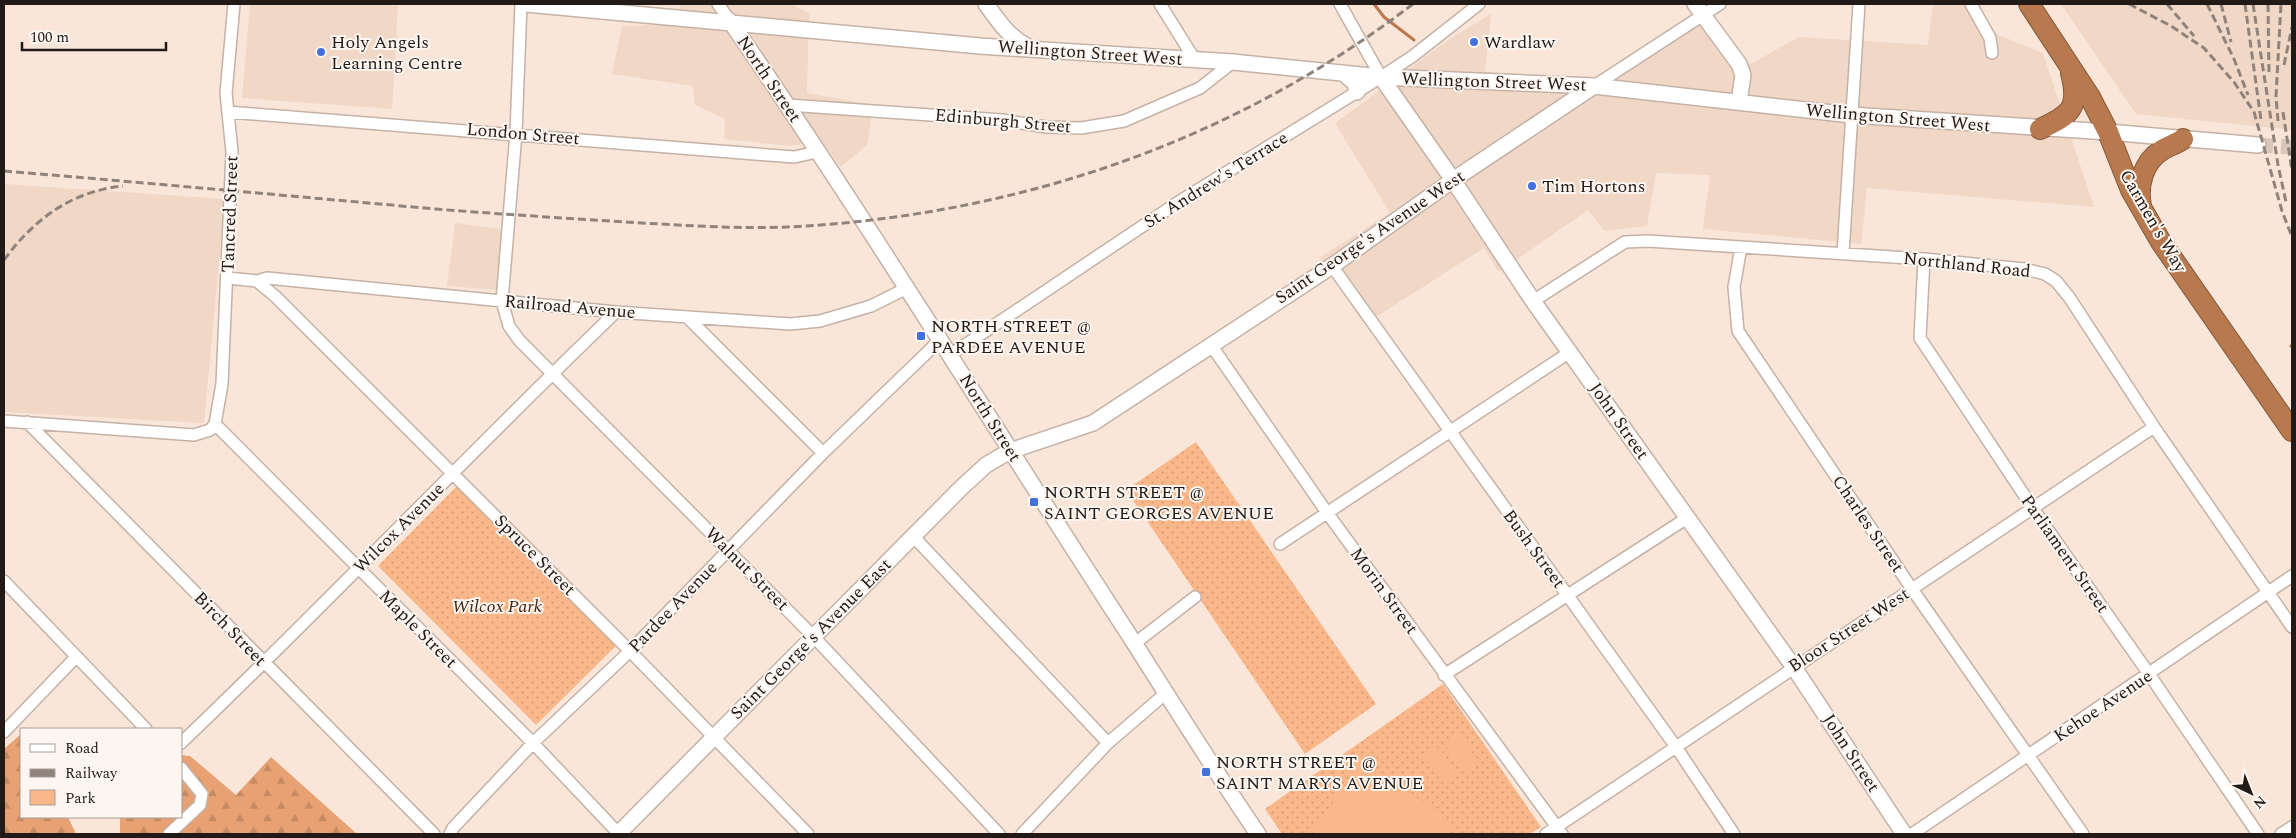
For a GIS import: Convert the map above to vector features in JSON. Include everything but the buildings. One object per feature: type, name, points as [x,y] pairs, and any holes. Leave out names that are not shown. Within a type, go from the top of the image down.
[{"type":"highway","name":"Carmen's Way","points":[[2029,4],[2069,64],[2108,132],[2124,174],[2161,242],[2292,431]]},
{"type":"highway","points":[[2040,129],[2060,120],[2067,114],[2074,100],[2075,86],[2069,64]]},
{"type":"highway","points":[[2141,208],[2139,196],[2141,177],[2150,160],[2164,148],[2174,145],[2183,139]]},
{"type":"street","name":"Tancred Street","points":[[215,424],[222,384],[228,278],[232,152],[226,92],[234,4]]},
{"type":"street","points":[[502,301],[516,133],[521,4]]},
{"type":"street","name":"Wellington Street West","points":[[526,4],[643,9],[730,21],[980,46],[1233,62],[1381,77],[1594,86],[1851,116],[2108,132],[2258,145]]},
{"type":"street","points":[[643,9],[658,4]]},
{"type":"street","name":"North Street","points":[[718,4],[788,105],[1258,834]]},
{"type":"street","points":[[986,4],[1014,39],[1032,48]]},
{"type":"street","points":[[1160,4],[1195,60]]},
{"type":"street","name":"John Street","points":[[1340,4],[1381,77],[1534,301],[1793,666],[1904,834]]},
{"type":"street","name":"St. Andrew's Terrace","points":[[950,355],[1177,203],[1413,56],[1479,4]]},
{"type":"street","name":"Saint George's Avenue West","points":[[1010,451],[1093,423],[1332,266],[1453,180],[1594,86],[1699,9],[1720,4]]},
{"type":"street","points":[[1843,253],[1859,4]]},
{"type":"street","points":[[1971,4],[1990,38],[1992,54]]},
{"type":"street","points":[[1699,9],[1739,64],[1743,75],[1738,102]]},
{"type":"street","points":[[980,46],[994,35],[998,21]]},
{"type":"street","name":"Edinburgh Street","points":[[788,105],[1002,120],[1046,127],[1080,128],[1124,121],[1200,88],[1233,62]]},
{"type":"street","points":[[1344,73],[1355,82],[1357,92]]},
{"type":"street","name":"London Street","points":[[228,112],[794,156],[817,152]]},
{"type":"street","name":"Northland Road","points":[[1534,301],[1625,242],[1648,240],[1924,259],[2024,269],[2045,274],[2056,281],[2069,297],[2154,426],[2292,627]]},
{"type":"street","name":"Charles Street","points":[[1741,247],[1734,287],[1738,331],[1912,588],[2083,834]]},
{"type":"street","name":"Parliament Street","points":[[1924,259],[1920,338],[2032,507],[2258,834]]},
{"type":"street","name":"Bush Street","points":[[1332,266],[1676,747],[1734,834]]},
{"type":"street","name":"Railroad Avenue","points":[[228,278],[257,281],[267,278],[616,312],[790,324],[820,321],[871,306],[907,288]]},
{"type":"street","name":"Spruce Street","points":[[257,281],[276,296],[454,474],[715,737],[808,834]]},
{"type":"street","name":"Walnut Street","points":[[502,301],[509,326],[519,340],[553,372],[813,636],[999,834]]},
{"type":"street","name":"Wilcox Avenue","points":[[182,742],[264,664],[553,372],[616,312]]},
{"type":"street","points":[[687,316],[823,453]]},
{"type":"street","name":"Pardee Avenue","points":[[450,834],[453,828],[533,744],[630,651],[823,453],[940,340]]},
{"type":"street","name":"Morin Street","points":[[1211,344],[1328,514],[1379,581],[1444,675],[1559,830]]},
{"type":"street","points":[[1280,544],[1570,352]]},
{"type":"street","points":[[4,421],[194,435],[210,430],[215,424]]},
{"type":"street","name":"Birch Street","points":[[27,422],[434,834]]},
{"type":"street","name":"Maple Street","points":[[215,424],[533,744],[619,834]]},
{"type":"street","name":"Bloor Street West","points":[[1546,834],[1559,830],[1793,666],[2154,426]]},
{"type":"street","name":"Saint George's Avenue East","points":[[619,834],[960,488],[986,466],[1010,451]]},
{"type":"street","points":[[1444,675],[1687,518]]},
{"type":"street","points":[[913,536],[1108,743]]},
{"type":"street","name":"Kehoe Avenue","points":[[1912,834],[2292,576]]},
{"type":"street","points":[[4,581],[145,728]]},
{"type":"street","points":[[1134,644],[1196,597]]},
{"type":"street","points":[[4,732],[76,657]]},
{"type":"street","points":[[1022,834],[1108,743],[1166,693]]},
{"type":"street","points":[[169,834],[200,805],[202,794],[182,769]]},
{"type":"street","points":[[2280,834],[2292,827]]},
{"type":"shaded area","name":"Holy Angels Learning Centre","points":[[250,4],[375,4],[398,6],[392,109],[242,98]]},
{"type":"shaded area","points":[[682,4],[791,4],[809,13],[807,93],[873,105],[867,145],[841,167],[822,142],[789,146],[724,139],[725,119],[695,105],[693,86],[612,74],[622,26],[665,25]]},
{"type":"shaded area","points":[[1933,4],[1968,4],[1986,30],[2043,53],[2094,207],[1867,188],[1861,244],[1703,229],[1710,175],[1656,173],[1647,226],[1605,231],[1588,210],[1499,272],[1484,248],[1365,324],[1319,258],[1390,213],[1335,123],[1448,40],[1491,14],[1485,72],[1614,80],[1703,21],[1738,71],[1799,37],[1928,45]]},
{"type":"shaded area","points":[[2061,4],[2292,4],[2292,130],[2136,114]]},
{"type":"shaded area","points":[[4,184],[225,199],[204,423],[4,412]]},
{"type":"shaded area","points":[[455,223],[501,229],[497,290],[447,286]]},
{"type":"green space","points":[[1196,442],[1376,704],[1305,754],[1126,490]]},
{"type":"green space","name":"Wilcox Park","points":[[458,485],[616,646],[536,725],[378,566]]},
{"type":"green space","points":[[1443,684],[1541,827],[1529,834],[1282,834],[1265,809]]},
{"type":"green space","points":[[1458,733],[1478,761],[1464,771],[1444,743]]},
{"type":"green space","points":[[20,735],[20,818],[68,818],[76,834],[4,834],[4,749]]},
{"type":"green space","points":[[1438,747],[1459,775],[1445,785],[1425,757]]},
{"type":"green space","points":[[182,755],[190,756],[236,795],[271,757],[357,834],[120,834],[120,818],[182,818]]},
{"type":"green space","points":[[1367,763],[1447,819],[1450,834],[1312,834],[1358,764]]},
{"type":"waterway","points":[[1374,4],[1384,17],[1414,40]]},
{"type":"tunnel","points":[[2258,145],[2292,147]]},
{"type":"railway","points":[[4,171],[435,209],[666,224],[726,227],[787,227],[872,220],[955,207],[1037,188],[1117,164],[1195,133],[1270,96],[1343,53],[1413,4]]},
{"type":"railway","points":[[2129,4],[2171,26],[2204,48],[2234,82],[2254,112],[2282,211],[2292,237]]},
{"type":"railway","points":[[2167,4],[2194,36]]},
{"type":"railway","points":[[2207,4],[2234,59],[2248,95]]},
{"type":"railway","points":[[2221,4],[2231,42]]},
{"type":"railway","points":[[2245,4],[2261,120]]},
{"type":"railway","points":[[2253,4],[2278,165],[2286,202]]},
{"type":"railway","points":[[2268,4],[2269,74]]},
{"type":"railway","points":[[2278,121],[2276,96],[2281,4]]},
{"type":"railway","points":[[2284,65],[2292,27]]},
{"type":"railway","points":[[2283,112],[2292,171]]},
{"type":"railway","points":[[4,260],[28,232],[56,210],[87,194],[123,186]]},
{"type":"place","name":"Wardlaw","points":[[1474,42]]},
{"type":"place","name":"Holy Angels Learning Centre","points":[[321,52]]},
{"type":"place","name":"Tim Hortons","points":[[1532,186]]},
{"type":"place","name":"NORTH STREET @ PARDEE AVENUE","points":[[921,336]]},
{"type":"place","name":"NORTH STREET @ SAINT GEORGES AVENUE","points":[[1034,502]]},
{"type":"place","name":"NORTH STREET @ SAINT MARYS AVENUE","points":[[1206,772]]}]
